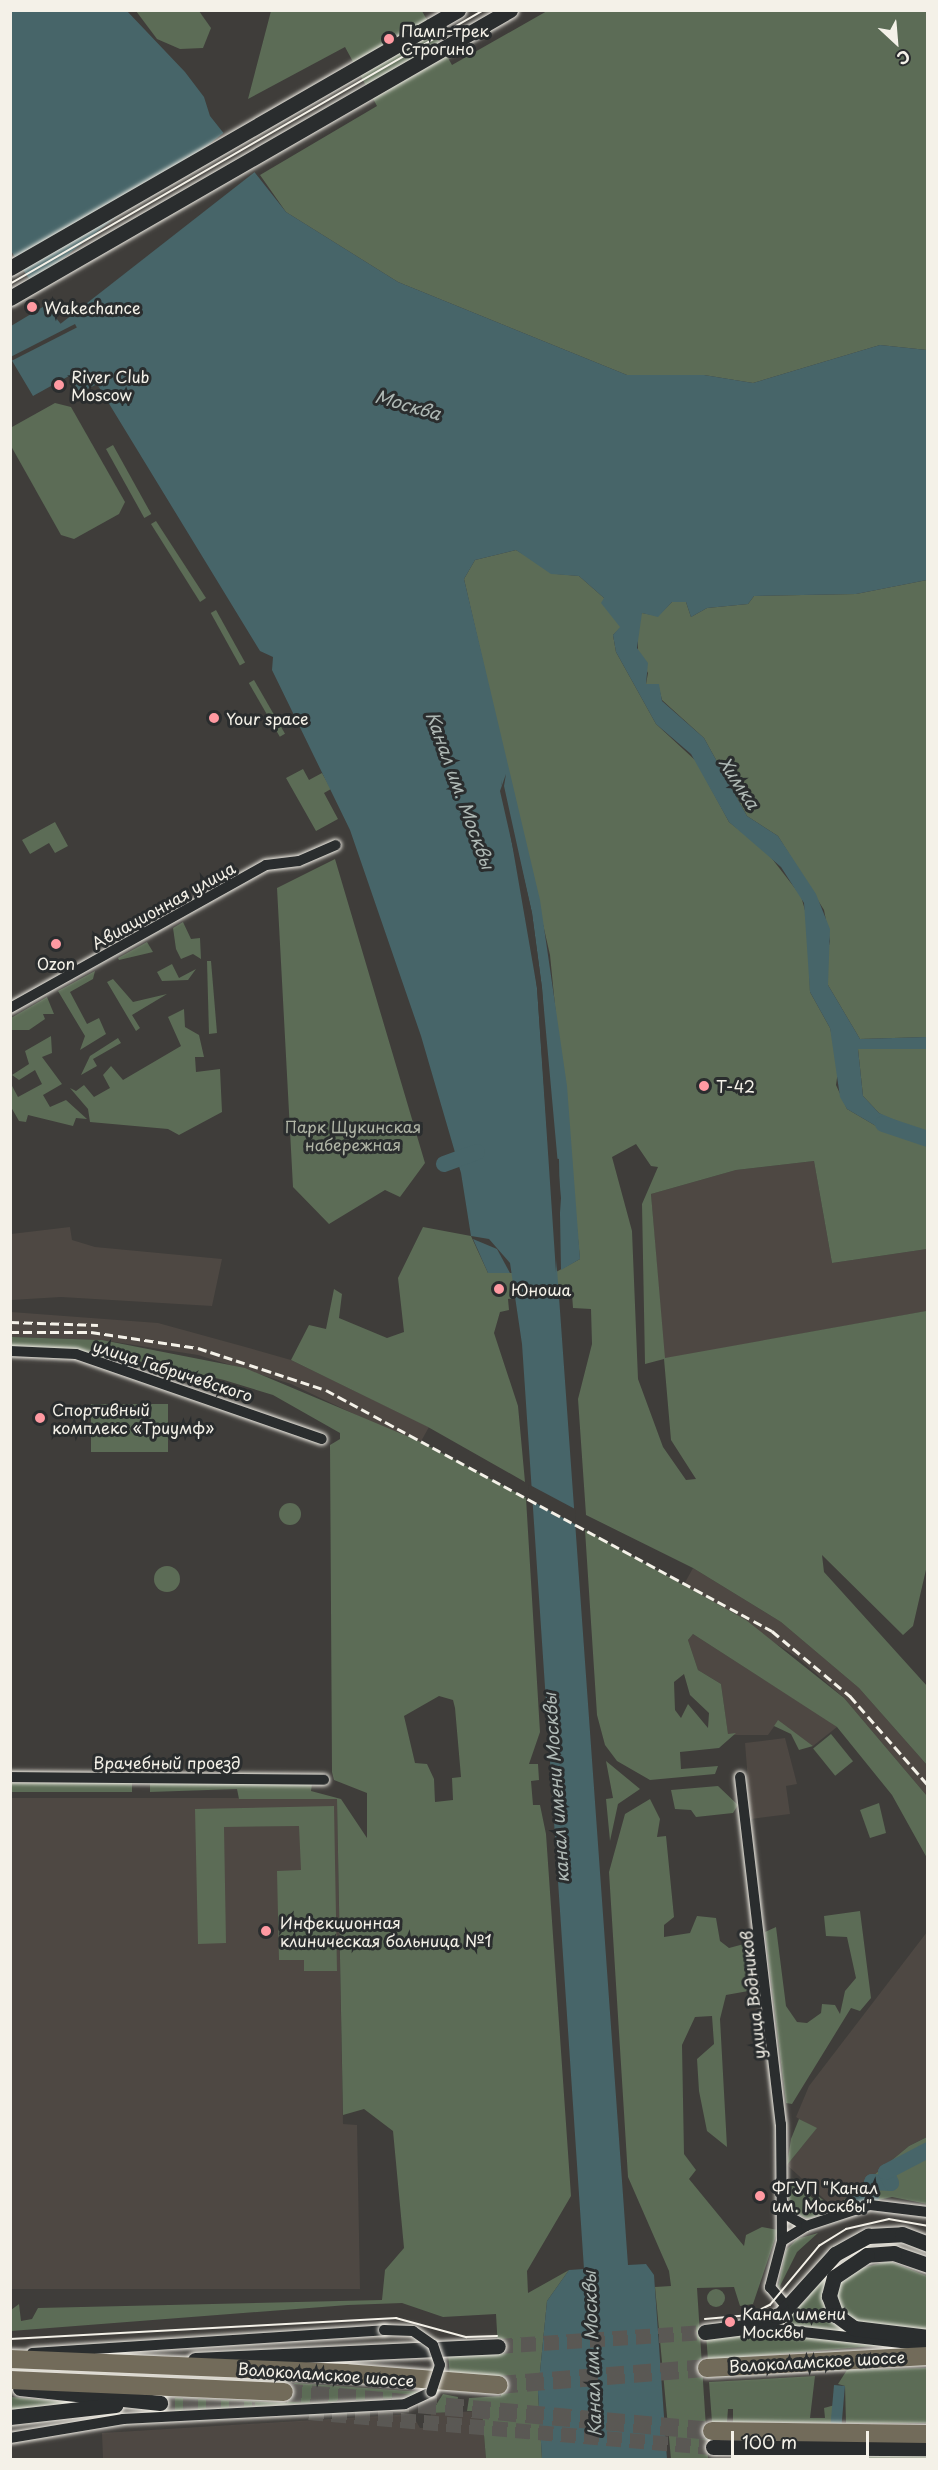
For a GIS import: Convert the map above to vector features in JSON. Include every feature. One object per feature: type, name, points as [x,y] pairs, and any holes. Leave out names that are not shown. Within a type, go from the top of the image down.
[{"type":"main road","points":[[10,268],[458,10]]},
{"type":"main road","points":[[10,298],[510,10]]},
{"type":"main road","points":[[705,2331],[753,2326],[789,2310],[822,2266],[857,2241],[902,2234],[927,2244]]},
{"type":"main road","points":[[927,2265],[894,2253],[867,2255],[834,2277],[829,2296],[836,2315],[854,2328],[927,2337]]},
{"type":"main road","name":"Волоколамское шоссе","points":[[152,2363],[498,2346]]},
{"type":"main road","points":[[894,2356],[927,2362]]},
{"type":"main road","name":"Волоколамское шоссе","points":[[707,2368],[927,2356]]},
{"type":"main road","name":"Волоколамское шоссе","points":[[10,2357],[152,2363],[499,2385]]},
{"type":"main road","name":"Волоколамское шоссе","points":[[10,2380],[284,2392]]},
{"type":"main road","points":[[10,2387],[160,2403],[10,2417]]},
{"type":"main road","points":[[712,2439],[927,2434]]},
{"type":"main road","points":[[712,2439],[792,2448],[856,2460]]},
{"type":"main road","points":[[792,2448],[927,2448]]},
{"type":"street","name":"Авиационная улица","points":[[10,1008],[266,865],[299,861],[336,845]]},
{"type":"street","name":"улица Габричевского","points":[[10,1351],[76,1354],[322,1439]]},
{"type":"street","name":"Врачебный проезд","points":[[10,1777],[324,1780]]},
{"type":"street","name":"улица Водников","points":[[740,1777],[769,1996],[781,2124],[782,2241],[770,2287],[789,2310]]},
{"type":"street","points":[[782,2241],[806,2226],[870,2205],[927,2211]]},
{"type":"street","points":[[781,2211],[806,2226]]},
{"type":"street","points":[[753,2326],[927,2346]]},
{"type":"street","points":[[10,2357],[384,2330],[413,2331],[433,2345],[440,2365],[431,2392],[405,2404],[123,2419],[10,2438]]},
{"type":"shaded area","points":[[814,1161],[832,1263],[927,1249],[927,1311],[664,1359],[651,1194],[736,1170]]},
{"type":"shaded area","points":[[70,1227],[72,1240],[95,1247],[222,1259],[212,1306],[61,1297],[11,1300],[11,1234]]},
{"type":"shaded area","points":[[11,1312],[158,1323],[249,1348],[291,1360],[429,1427],[419,1445],[291,1384],[198,1355],[102,1340],[11,1337]]},
{"type":"shaded area","points":[[693,1568],[781,1622],[859,1688],[927,1765],[927,1796],[844,1698],[797,1657],[683,1586]]},
{"type":"shaded area","points":[[693,1634],[837,1727],[813,1746],[778,1721],[768,1735],[728,1735],[721,1684],[698,1670],[688,1640]]},
{"type":"shaded area","points":[[785,1738],[797,1784],[786,1786],[790,1814],[751,1819],[745,1743]]},
{"type":"shaded area","name":"Инфекционная клиническая больница №1","points":[[10,1798],[337,1798],[343,2124],[357,2125],[360,2289],[11,2289]]},
{"type":"shaded area","points":[[927,1932],[927,2137],[909,2146],[834,2208],[787,2165],[816,2129],[796,2117],[809,2086]]},
{"type":"shaded area","points":[[482,2411],[486,2459],[103,2459],[102,2433],[412,2414],[420,2428],[430,2428],[431,2413]]},
{"type":"green space","points":[[136,11],[199,11],[211,28],[203,48],[180,49],[157,39]]},
{"type":"green space","points":[[271,11],[422,11],[452,65],[547,11],[927,11],[927,350],[880,345],[753,383],[704,375],[627,375],[398,282],[286,212],[260,175],[377,106],[345,47],[248,99]]},
{"type":"green space","points":[[55,403],[71,407],[125,502],[119,514],[74,539],[61,535],[11,446],[12,427]]},
{"type":"green space","points":[[113,445],[151,514],[144,518],[106,449]]},
{"type":"green space","points":[[156,521],[206,598],[200,602],[151,524]]},
{"type":"green space","points":[[516,550],[557,574],[579,576],[604,598],[621,627],[613,635],[616,652],[656,724],[696,761],[729,822],[766,851],[801,896],[808,921],[810,992],[830,1028],[839,1064],[836,1085],[847,1109],[876,1126],[904,1127],[879,1113],[863,1096],[858,1049],[927,1049],[927,1249],[832,1263],[814,1161],[736,1170],[651,1194],[665,1358],[926,1311],[927,1260],[928,1561],[913,1626],[903,1635],[822,1555],[824,1572],[927,1686],[927,1765],[859,1688],[781,1622],[693,1568],[586,1515],[578,1399],[592,1344],[591,1309],[573,1308],[572,1294],[557,1295],[556,1272],[580,1259],[550,955],[464,579],[475,560]],"holes":[[[636,1144],[651,1166],[658,1167],[642,1204],[645,1364],[664,1359],[671,1440],[696,1479],[686,1480],[663,1447],[638,1379],[632,1231],[612,1157]]]},
{"type":"green space","points":[[927,580],[927,1037],[860,1039],[828,985],[824,968],[830,941],[824,910],[778,836],[747,816],[704,738],[662,700],[658,684],[646,684],[648,673],[638,656],[638,619],[642,613],[658,616],[672,602],[686,602],[691,617],[707,608],[748,604],[754,596],[856,594]]},
{"type":"green space","points":[[216,610],[245,662],[240,665],[211,613]]},
{"type":"green space","points":[[254,680],[285,734],[280,737],[249,683]]},
{"type":"green space","points":[[303,769],[309,780],[322,773],[331,789],[324,793],[338,819],[316,831],[286,778]]},
{"type":"green space","points":[[55,822],[68,846],[55,853],[49,843],[30,854],[22,840]]},
{"type":"green space","name":"Парк Щукинская набережная","points":[[335,859],[425,1163],[400,1197],[385,1190],[329,1224],[293,1187],[277,888]]},
{"type":"green space","points":[[183,922],[191,939],[200,938],[201,959],[193,954],[181,959],[176,949],[173,928]]},
{"type":"green space","points":[[147,942],[153,952],[119,960],[118,958]]},
{"type":"green space","points":[[207,961],[211,961],[217,1033],[209,1034]]},
{"type":"green space","points":[[172,964],[179,978],[196,969],[188,980],[162,981],[157,972]]},
{"type":"green space","points":[[95,971],[93,979],[70,992],[87,1024],[99,1018],[106,1034],[80,1050],[85,1036],[58,991]]},
{"type":"green space","points":[[113,979],[133,1002],[167,994],[132,1015],[140,1028],[136,1031],[107,982]]},
{"type":"green space","points":[[47,997],[54,1014],[43,1014],[45,1019],[29,1030],[11,1030],[11,1018]]},
{"type":"green space","points":[[184,1009],[185,1027],[199,1035],[204,1057],[195,1057],[196,1072],[220,1069],[222,1112],[179,1135],[168,1129],[90,1122],[88,1109],[70,1088],[76,1091],[84,1085],[94,1097],[110,1088],[103,1075],[111,1066],[123,1080],[181,1046],[168,1017]]},
{"type":"green space","points":[[51,1036],[52,1053],[42,1057],[62,1084],[43,1095],[50,1107],[66,1100],[87,1119],[76,1118],[73,1126],[28,1115],[26,1122],[19,1121],[11,1107],[11,1084],[18,1097],[42,1084],[35,1070],[19,1080],[12,1075],[29,1064],[25,1051]]},
{"type":"green space","points":[[118,1038],[121,1043],[93,1059],[97,1066],[81,1075],[90,1056]]},
{"type":"green space","points":[[423,1227],[471,1236],[488,1273],[513,1273],[517,1298],[508,1299],[509,1310],[500,1312],[494,1333],[518,1406],[525,1482],[428,1427],[291,1360],[309,1325],[326,1329],[334,1289],[342,1294],[339,1318],[387,1338],[404,1332],[398,1278]]},
{"type":"green space","points":[[12,1337],[102,1340],[245,1368],[421,1442],[526,1498],[540,1732],[529,1764],[538,1764],[539,1780],[531,1781],[533,1805],[540,1805],[546,1834],[571,2196],[527,2271],[528,2293],[569,2270],[547,2301],[538,2392],[542,2459],[486,2459],[482,2411],[467,2411],[469,2398],[501,2396],[500,2377],[450,2377],[448,2354],[498,2349],[496,2314],[443,2317],[402,2303],[348,2305],[11,2331],[11,2310],[19,2304],[21,2321],[32,2319],[38,2308],[382,2300],[385,2270],[404,2248],[393,2131],[364,2109],[343,2115],[337,1799],[239,1799],[237,1789],[150,1792],[150,1783],[312,1784],[311,1791],[341,1799],[367,1838],[367,1793],[334,1780],[332,1772],[330,1445],[340,1439],[340,1433],[273,1395],[224,1380],[152,1363],[11,1347]],"holes":[[[439,1696],[453,1700],[461,1777],[452,1778],[453,1800],[435,1802],[434,1779],[427,1764],[415,1763],[404,1716]]]},
{"type":"green space","points":[[91,1404],[168,1404],[168,1452],[91,1452]]},
{"type":"green space","points":[[290,1503],[298,1506],[301,1514],[298,1522],[290,1525],[282,1522],[279,1514],[282,1506]]},
{"type":"green space","points":[[585,1530],[746,1620],[844,1698],[927,1796],[927,1858],[892,1795],[837,1727],[693,1634],[688,1640],[698,1670],[721,1684],[728,1734],[736,1733],[719,1748],[680,1752],[681,1769],[718,1766],[715,1774],[650,1780],[617,1761],[605,1745],[597,1715]],"holes":[[[684,1674],[690,1695],[709,1713],[708,1728],[688,1704],[681,1718],[675,1710],[674,1682]]]},
{"type":"green space","points":[[167,1566],[176,1570],[180,1579],[176,1588],[167,1592],[158,1588],[154,1579],[158,1570]]},
{"type":"green space","points":[[778,1720],[813,1746],[799,1750],[791,1734],[774,1726]]},
{"type":"green space","points":[[831,1734],[853,1761],[835,1776],[813,1748]]},
{"type":"green space","points":[[606,1761],[640,1789],[618,1804],[610,1841],[606,1799],[613,1798]]},
{"type":"green space","points":[[10,1783],[132,1783],[132,1792],[10,1792]]},
{"type":"green space","points":[[718,1786],[738,1805],[733,1813],[696,1817],[691,1810],[675,1809],[671,1790]]},
{"type":"green space","points":[[650,1799],[660,1819],[657,1837],[666,1836],[674,1917],[664,1925],[664,1937],[690,1933],[697,1916],[716,1918],[720,1941],[729,1948],[744,1944],[757,1981],[754,1990],[726,1995],[720,2019],[727,2147],[707,2131],[699,2091],[697,2059],[714,2044],[712,2016],[695,2017],[682,2045],[684,2154],[696,2170],[689,2179],[744,2246],[746,2235],[762,2227],[778,2230],[753,2304],[740,2306],[734,2287],[697,2288],[708,2459],[671,2459],[655,2287],[671,2286],[669,2271],[628,2177],[609,1872],[625,1814]]},
{"type":"green space","points":[[879,1803],[886,1833],[870,1838],[860,1810]]},
{"type":"green space","points":[[334,1806],[337,1971],[304,1971],[304,1960],[279,1960],[277,1871],[301,1870],[299,1826],[224,1827],[226,1943],[198,1944],[195,1809]]},
{"type":"green space","points":[[860,1911],[871,1998],[860,2011],[851,2008],[792,2104],[786,2103],[765,1932],[776,1927],[786,2006],[797,2022],[807,2023],[821,2013],[822,2004],[835,2005],[840,2014],[845,1991],[856,1978],[847,1937],[826,1936],[824,1916]]},
{"type":"green space","points":[[799,2119],[817,2128],[787,2165],[791,2139]]},
{"type":"green space","points":[[927,2137],[927,2204],[892,2197],[832,2210],[792,2177],[834,2208],[909,2146]]},
{"type":"green space","points":[[791,2180],[829,2212],[808,2219],[792,2212],[787,2191]]},
{"type":"green space","points":[[818,2233],[797,2252],[777,2292],[786,2250],[797,2239]]},
{"type":"green space","points":[[889,2261],[927,2276],[927,2331],[851,2321],[836,2303],[839,2282],[858,2269]]},
{"type":"green space","points":[[823,2275],[851,2333],[774,2325],[805,2301]]},
{"type":"green space","points":[[716,2289],[722,2292],[725,2298],[722,2304],[716,2307],[710,2304],[707,2298],[710,2292]]},
{"type":"green space","points":[[751,2332],[885,2345],[708,2360],[706,2334]]},
{"type":"green space","points":[[927,2368],[927,2423],[846,2423],[845,2386],[838,2384],[847,2370]]},
{"type":"green space","points":[[815,2376],[810,2418],[825,2418],[824,2408],[835,2405],[836,2423],[733,2422],[733,2409],[728,2409],[727,2422],[712,2422],[709,2382]]},
{"type":"green space","points":[[295,2383],[423,2392],[413,2397],[163,2412],[163,2397],[287,2403],[288,2387]]},
{"type":"green space","points":[[443,2394],[458,2397],[456,2412],[431,2413]]},
{"type":"green space","points":[[11,2397],[69,2402],[68,2406],[11,2411]]},
{"type":"green space","points":[[927,2452],[927,2459],[869,2459],[860,2455]]},
{"type":"water","points":[[11,10],[127,11],[185,72],[204,97],[210,116],[286,212],[398,282],[627,375],[704,375],[753,383],[880,345],[927,350],[927,580],[856,594],[754,596],[748,604],[707,608],[691,617],[686,602],[672,602],[658,617],[642,613],[637,648],[648,663],[646,684],[659,684],[662,701],[704,738],[747,816],[778,836],[816,894],[830,929],[828,985],[860,1039],[927,1037],[927,1049],[858,1049],[863,1096],[879,1113],[898,1121],[903,1133],[876,1126],[847,1109],[840,1097],[830,1028],[810,992],[804,903],[781,867],[729,822],[691,754],[656,724],[616,652],[613,635],[620,627],[601,603],[604,598],[579,576],[551,574],[516,550],[475,560],[464,579],[540,900],[567,1086],[580,1259],[561,1270],[559,1159],[553,1158],[542,988],[532,913],[501,780],[537,988],[628,2265],[646,2264],[654,2275],[667,2459],[542,2459],[538,2392],[547,2301],[569,2270],[584,2269],[522,1344],[510,1263],[489,1239],[471,1236],[461,1173],[421,1036],[350,830],[272,670],[273,657],[260,651],[97,384],[80,393],[69,376],[33,396],[11,359],[11,326],[46,305],[11,251]]},
{"type":"water","points":[[473,1239],[497,1249],[510,1273],[488,1273]]},
{"type":"water","points":[[834,2385],[845,2386],[842,2424],[831,2423]]},
{"type":"pier","points":[[226,131],[257,170],[61,324],[30,284]]},
{"type":"pier","points":[[75,324],[77,328],[12,361],[10,357]]},
{"type":"pier","points":[[506,774],[504,786],[532,913],[542,988],[561,1198],[556,1272],[537,988],[528,914],[500,791]]},
{"type":"pier","points":[[528,1484],[575,1509],[576,1525],[530,1500]]},
{"type":"waterway","name":"Химка","points":[[883,1124],[928,1139]]},
{"type":"waterway","points":[[444,1164],[477,1152]]},
{"type":"waterway","name":"Химка","points":[[856,2197],[871,2196],[872,2182],[891,2183],[886,2172],[928,2150]]},
{"type":"tunnel","points":[[498,2346],[705,2332]]},
{"type":"tunnel","points":[[499,2385],[707,2368]]},
{"type":"tunnel","points":[[284,2392],[712,2431]]},
{"type":"tunnel","points":[[160,2403],[255,2409]]},
{"type":"tunnel","points":[[309,2412],[713,2447]]},
{"type":"tram line","points":[[10,284],[484,10]]},
{"type":"tram line","points":[[705,2319],[750,2315],[770,2305],[819,2246],[846,2229],[889,2219],[928,2226]]},
{"type":"tram line","points":[[10,2339],[396,2318],[466,2337],[497,2336]]},
{"type":"railway","points":[[10,1322],[98,1325]]},
{"type":"railway","points":[[10,1332],[91,1332],[198,1348],[326,1390],[772,1631],[850,1696],[928,1785]]},
{"type":"place","name":"Памп-трек Строгино","points":[[389,39]]},
{"type":"place","name":"Wakechance","points":[[32,307]]},
{"type":"place","name":"River Club Moscow","points":[[59,385]]},
{"type":"place","name":"Your space","points":[[214,718]]},
{"type":"place","name":"Ozon","points":[[56,944]]},
{"type":"place","name":"Т-42","points":[[704,1086]]},
{"type":"place","name":"Юноша","points":[[499,1289]]},
{"type":"place","name":"Спортивный комплекс «Триумф»","points":[[40,1418]]},
{"type":"place","name":"Инфекционная клиническая больница №1","points":[[266,1931]]},
{"type":"place","name":"ФГУП \"Канал им. Москвы\"","points":[[760,2196]]},
{"type":"place","name":"Канал имени Москвы","points":[[730,2322]]},
{"type":"water label","name":"Москва","points":[[408,405]]},
{"type":"water label","name":"Канал им. Москвы","points":[[460,790]]},
{"type":"water label","name":"канал имени Москвы","points":[[556,1788]]},
{"type":"water label","name":"Канал им. Москвы","points":[[592,2354]]}]
